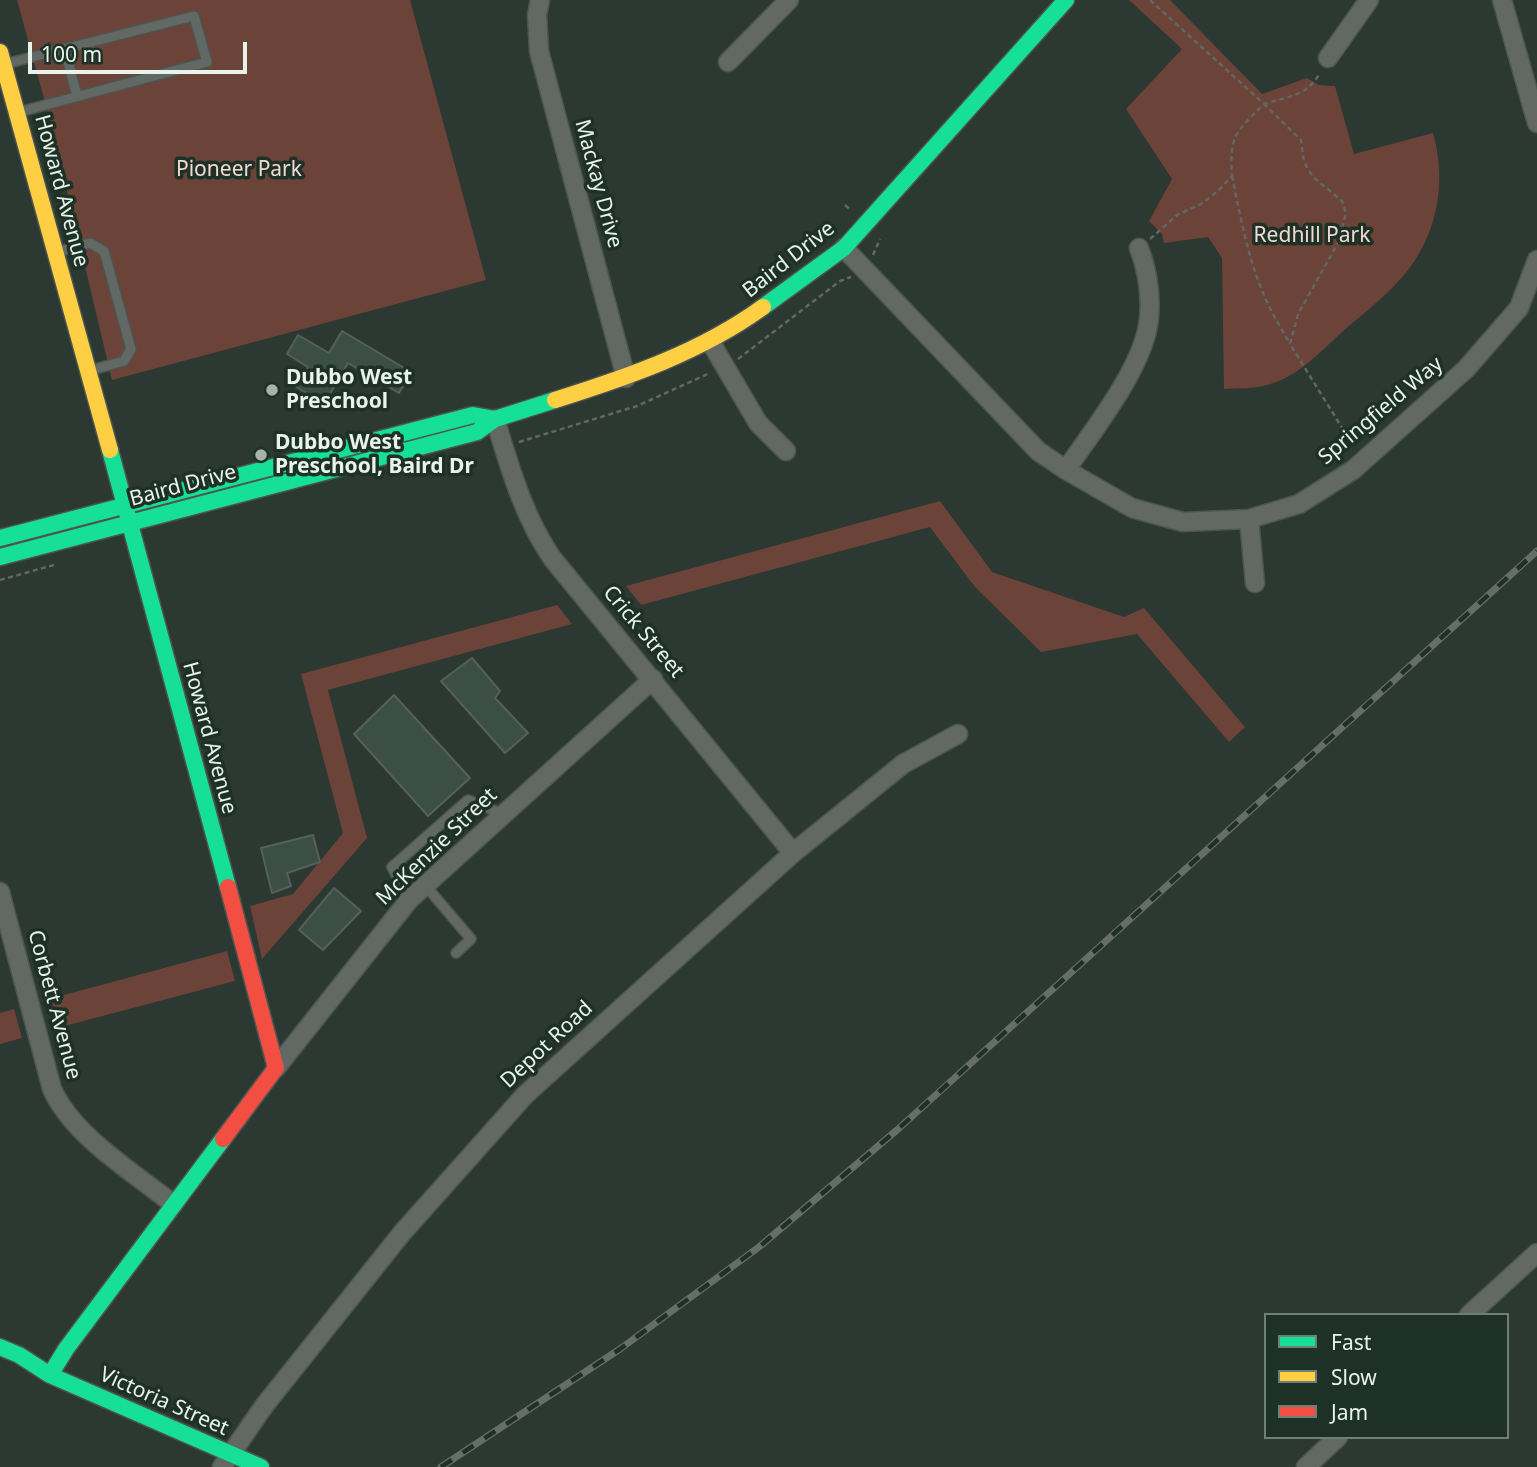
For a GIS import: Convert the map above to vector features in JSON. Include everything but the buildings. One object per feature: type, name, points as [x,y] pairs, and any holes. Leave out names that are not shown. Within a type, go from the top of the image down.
[{"type":"main road","name":"Baird Drive","points":[[0,557],[477,432],[495,419],[626,379],[710,341],[745,320],[844,248],[1066,0]]},
{"type":"main road","name":"Howard Avenue","points":[[2,58],[276,1068]]},
{"type":"main road","name":"Baird Drive","points":[[0,538],[473,415],[495,419]]},
{"type":"main road","points":[[50,1375],[66,1349],[276,1068]]},
{"type":"main road","name":"Victoria Street","points":[[0,1347],[19,1355],[50,1375],[226,1461],[261,1467]]},
{"type":"main road","name":"Victoria Street","points":[[8,1368],[50,1375]]},
{"type":"street","name":"Mackay Drive","points":[[540,0],[537,15],[539,51],[626,379]]},
{"type":"street","points":[[728,62],[789,0]]},
{"type":"street","points":[[1328,58],[1369,0]]},
{"type":"street","points":[[1502,0],[1537,123]]},
{"type":"street","name":"Springfield Way","points":[[844,248],[1038,451],[1132,508],[1183,522],[1249,519],[1299,504],[1363,461],[1466,369],[1519,307],[1537,260]]},
{"type":"street","points":[[1066,470],[1134,368],[1149,319],[1146,268],[1139,248]]},
{"type":"street","points":[[710,341],[758,424],[786,451]]},
{"type":"street","name":"Crick Street","points":[[495,419],[517,491],[536,534],[552,558],[793,853]]},
{"type":"street","points":[[1249,519],[1255,583]]},
{"type":"street","name":"McKenzie Street","points":[[276,1068],[409,900],[653,679]]},
{"type":"street","name":"Depot Road","points":[[226,1461],[264,1406],[402,1233],[525,1095],[793,853],[902,764],[958,734]]},
{"type":"street","name":"Corbett Avenue","points":[[0,892],[52,1089],[60,1107],[84,1133],[173,1204]]},
{"type":"street","points":[[1471,1313],[1537,1253]]},
{"type":"street","points":[[1306,1467],[1336,1439]]},
{"type":"lane","points":[[2,58],[65,50],[194,16],[207,62],[18,113]]},
{"type":"lane","points":[[65,50],[77,96]]},
{"type":"lane","points":[[55,252],[90,243],[104,251],[131,349],[124,361],[87,372]]},
{"type":"lane","points":[[409,900],[392,867],[468,800],[503,814]]},
{"type":"lane","points":[[425,885],[471,939],[456,953]]},
{"type":"path","points":[[1150,0],[1301,140],[1304,162],[1313,177],[1342,201],[1346,214],[1338,243],[1298,314],[1290,344]]},
{"type":"path","points":[[1328,58],[1315,80],[1300,93],[1286,100],[1264,104],[1243,124],[1232,143],[1232,176],[1241,221],[1269,308],[1363,461]]},
{"type":"path","points":[[1139,248],[1177,215],[1210,198],[1232,176]]},
{"type":"green space","name":"Pioneer Park","points":[[17,0],[410,0],[486,280],[112,380],[51,124]]},
{"type":"green space","name":"Redhill Park","points":[[1129,0],[1170,0],[1262,94],[1307,78],[1319,85],[1335,86],[1354,154],[1433,133],[1439,164],[1438,196],[1431,228],[1417,257],[1382,298],[1307,363],[1278,381],[1257,387],[1224,389],[1222,258],[1208,237],[1164,243],[1162,234],[1149,221],[1172,179],[1126,109],[1182,49]]},
{"type":"green space","points":[[940,501],[992,572],[1124,617],[1144,608],[1245,727],[1229,742],[1137,634],[1041,652],[975,587],[930,527],[641,605],[626,586]]},
{"type":"green space","points":[[557,605],[572,624],[328,690],[367,838],[262,959],[250,906],[293,894],[343,833],[301,674]]},
{"type":"green space","points":[[227,951],[235,981],[57,1028],[49,999]]},
{"type":"green space","points":[[14,1009],[22,1038],[0,1044],[0,1013]]},
{"type":"railway","points":[[441,1467],[620,1349],[759,1247],[897,1130],[1537,551]]},
{"type":"traffic: fast","points":[[763,307],[844,248],[1066,0]]},
{"type":"traffic: fast","points":[[0,557],[477,432],[495,419],[555,400]]},
{"type":"traffic: fast","points":[[0,538],[473,415],[495,419]]},
{"type":"traffic: fast","points":[[110,450],[228,887]]},
{"type":"traffic: fast","points":[[50,1375],[66,1349],[223,1139]]},
{"type":"traffic: fast","points":[[0,1347],[19,1355],[50,1375],[261,1467]]},
{"type":"traffic: slow","points":[[0,52],[110,450]]},
{"type":"traffic: slow","points":[[555,400],[663,362],[715,337],[763,307]]},
{"type":"traffic: jam","points":[[223,1139],[276,1068],[228,887]]},
{"type":"place","name":"Dubbo West Preschool","points":[[272,390]]},
{"type":"place","name":"Dubbo West Preschool, Baird Dr","points":[[261,455]]}]
